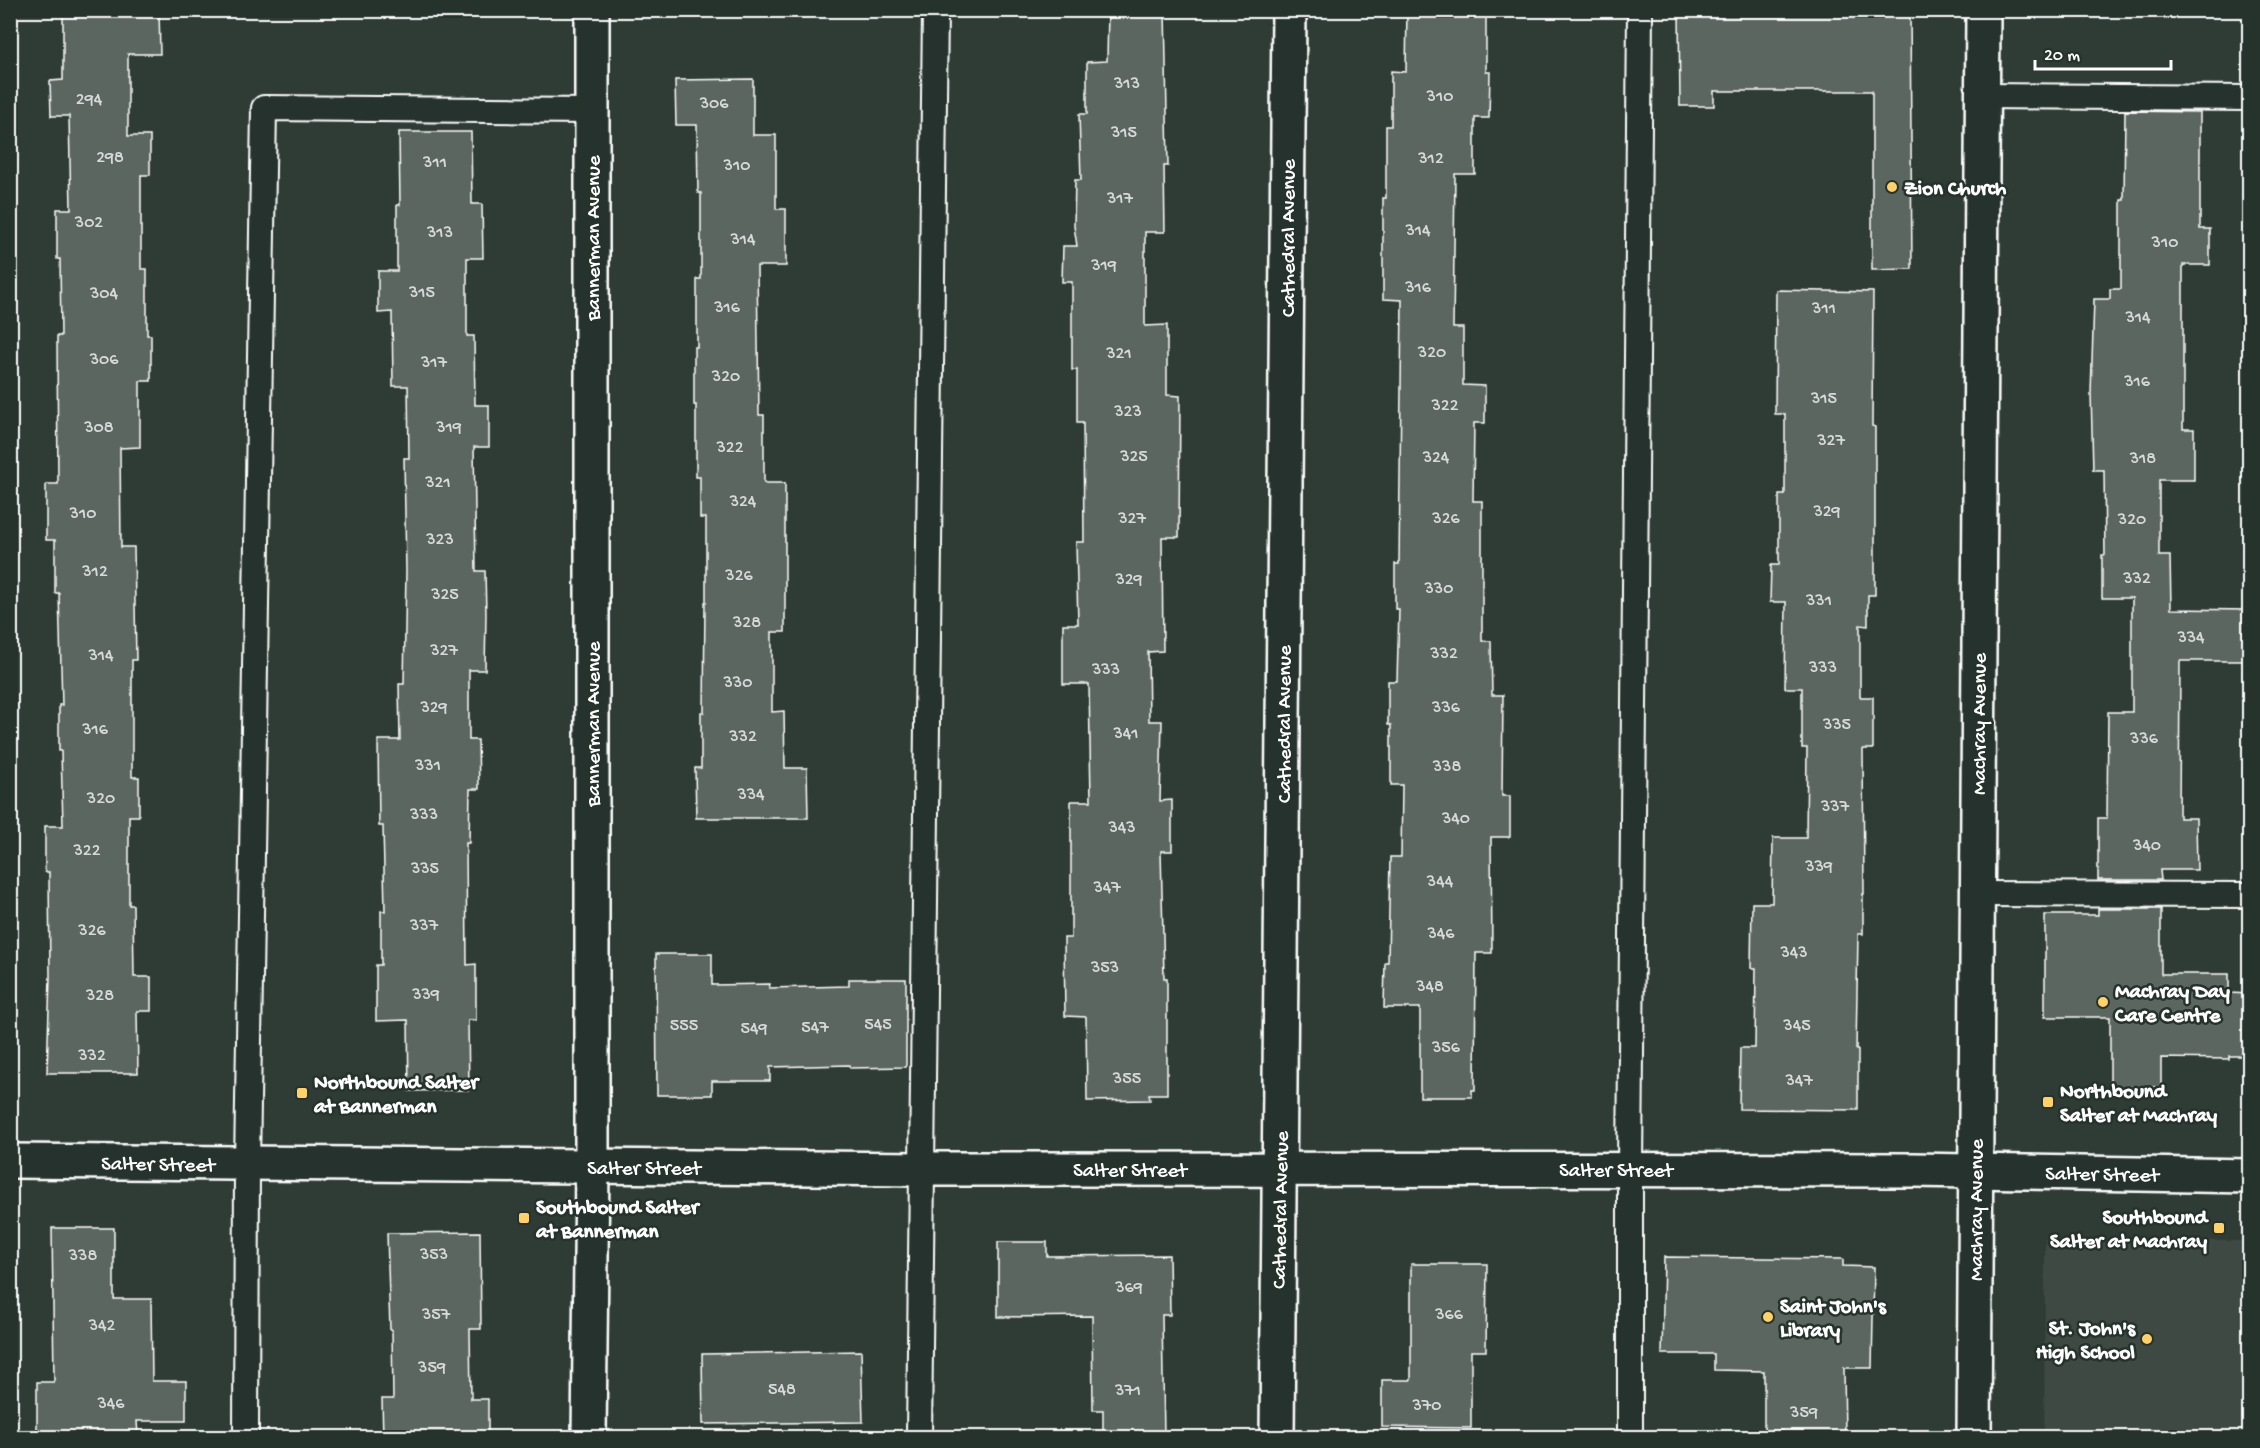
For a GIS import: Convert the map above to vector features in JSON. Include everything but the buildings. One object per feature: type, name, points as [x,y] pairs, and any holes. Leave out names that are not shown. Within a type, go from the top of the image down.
[{"type":"street","name":"Bannerman Avenue","points":[[589,1437],[592,1167],[592,10]]},
{"type":"street","name":"Cathedral Avenue","points":[[1277,1437],[1289,10]]},
{"type":"street","name":"Machray Avenue","points":[[1974,1437],[1983,10]]},
{"type":"street","name":"Salter Street","points":[[10,1161],[922,1169],[1975,1171],[2250,1176]]},
{"type":"lane","points":[[920,1437],[935,10]]},
{"type":"lane","points":[[1630,1437],[1630,1169],[1640,10]]},
{"type":"lane","points":[[1982,96],[2250,98]]},
{"type":"lane","points":[[246,1437],[247,1164],[264,108],[592,111]]},
{"type":"lane","points":[[1977,894],[2250,896]]},
{"type":"shaded area","name":"St. John's High School","points":[[2045,1239],[2249,1241],[2249,1437],[2044,1437]]},
{"type":"place","name":"Zion Church","points":[[1892,187]]},
{"type":"place","name":"Machray Day Care Centre","points":[[2103,1002]]},
{"type":"place","name":"Northbound Salter at Bannerman","points":[[302,1093]]},
{"type":"place","name":"Northbound Salter at Machray","points":[[2048,1102]]},
{"type":"place","name":"Southbound Salter at Bannerman","points":[[524,1218]]},
{"type":"place","name":"Southbound Salter at Machray","points":[[2219,1228]]},
{"type":"place","name":"Saint John's Library","points":[[1768,1317]]},
{"type":"place","name":"St. John's High School","points":[[2147,1339]]}]
